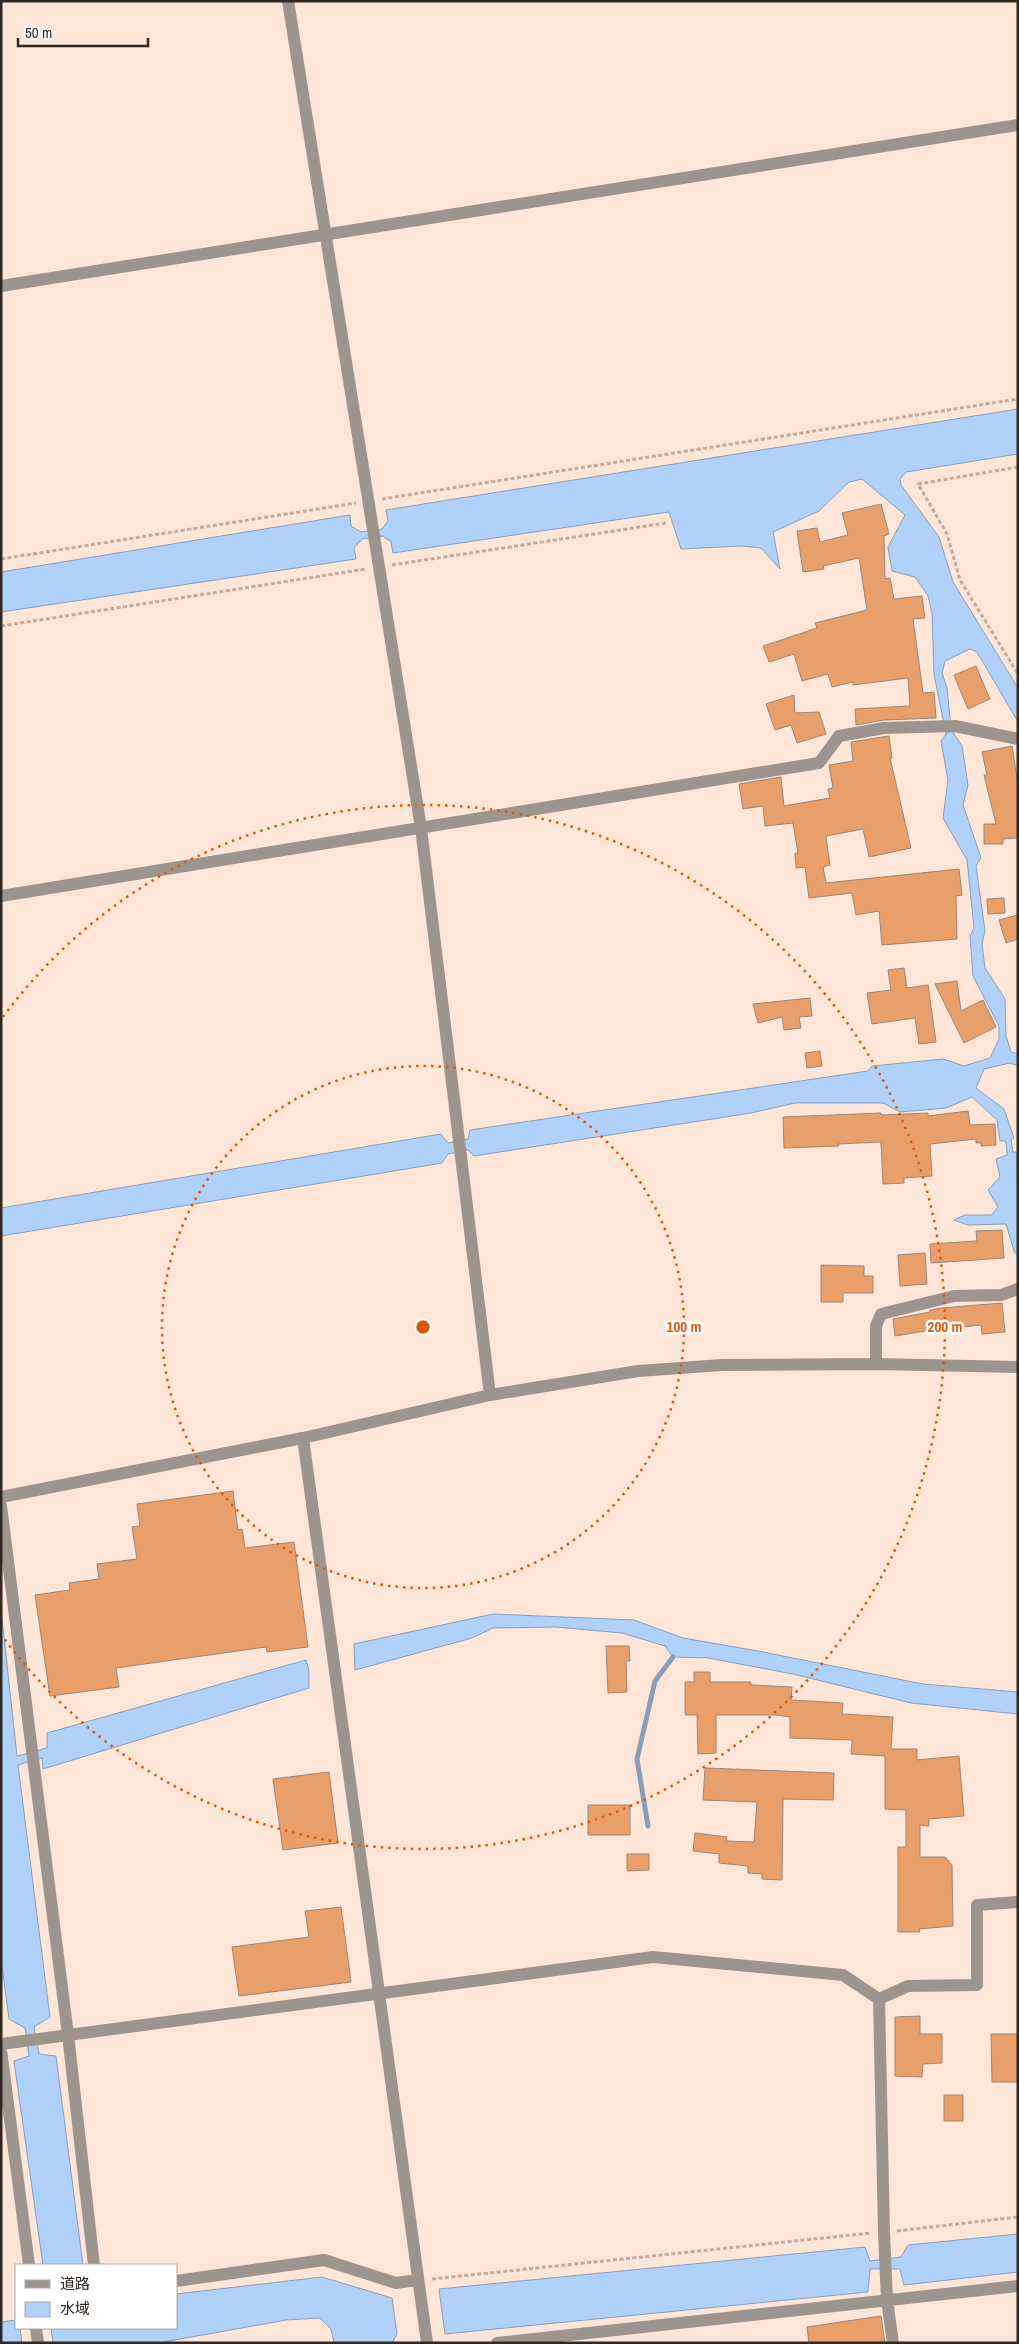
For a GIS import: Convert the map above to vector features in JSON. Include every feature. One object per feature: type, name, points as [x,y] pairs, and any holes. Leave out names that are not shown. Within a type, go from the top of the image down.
[{"type":"street","points":[[288,1],[421,828],[490,1395]]},
{"type":"street","points":[[1,286],[327,236],[1018,125]]},
{"type":"street","points":[[1,896],[819,762],[839,736],[884,728],[955,726],[1018,739]]},
{"type":"street","points":[[876,1364],[876,1326],[881,1314],[954,1296],[1001,1295],[1018,1289]]},
{"type":"street","points":[[1,1497],[303,1438],[490,1395],[638,1370],[722,1365],[876,1364],[1018,1367]]},
{"type":"street","points":[[303,1438],[427,2343]]},
{"type":"street","points":[[1,1506],[68,2035],[94,2264]]},
{"type":"street","points":[[879,1998],[908,1986],[977,1985],[977,1905],[1018,1902]]},
{"type":"street","points":[[1,2044],[653,1957],[843,1975],[879,1998]]},
{"type":"street","points":[[879,1998],[884,2232],[887,2300],[893,2343]]},
{"type":"street","points":[[1,2050],[28,2264]]},
{"type":"street","points":[[178,2281],[324,2260],[396,2283],[418,2280]]},
{"type":"street","points":[[497,2343],[1018,2286]]},
{"type":"street","points":[[36,2329],[38,2343]]},
{"type":"path","points":[[1,560],[1018,398]]},
{"type":"path","points":[[1018,467],[918,484],[947,534],[960,580],[1018,674]]},
{"type":"path","points":[[1,626],[666,523]]},
{"type":"path","points":[[418,2280],[1018,2217]]},
{"type":"water","points":[[1018,409],[1018,454],[906,472],[900,479],[901,485],[939,537],[953,582],[1018,688],[1018,722],[977,652],[970,649],[945,661],[942,673],[947,688],[950,718],[954,734],[962,746],[968,785],[963,805],[981,858],[976,866],[985,931],[982,944],[985,968],[1005,999],[1006,1036],[1011,1052],[1018,1054],[1018,1066],[1010,1063],[984,1069],[976,1088],[1004,1109],[1014,1138],[1011,1140],[1013,1152],[1017,1152],[1018,1256],[1014,1251],[1006,1224],[967,1225],[954,1220],[965,1215],[992,1215],[998,1207],[988,1190],[1000,1177],[996,1159],[1007,1155],[1006,1141],[1000,1141],[997,1120],[972,1097],[946,1108],[900,1112],[883,1103],[795,1103],[751,1113],[474,1156],[468,1150],[448,1154],[442,1163],[1,1236],[1,1208],[441,1134],[448,1143],[468,1139],[470,1130],[868,1071],[872,1066],[943,1059],[964,1066],[990,1058],[999,1039],[999,1026],[973,976],[970,936],[974,928],[967,860],[943,818],[948,780],[941,741],[946,734],[934,674],[932,613],[928,596],[915,577],[892,571],[888,547],[905,515],[862,479],[849,482],[819,511],[773,532],[780,569],[761,548],[741,546],[681,549],[669,512],[393,553],[391,542],[383,536],[362,539],[354,548],[356,559],[1,612],[1,572],[350,515],[351,526],[361,532],[382,529],[388,521],[386,510]]},
{"type":"water","points":[[1,1609],[17,1756],[47,1748],[47,1733],[306,1660],[309,1670],[309,1688],[43,1769],[42,1758],[18,1765],[50,2017],[34,2027],[39,2054],[56,2056],[83,2264],[43,2264],[14,2061],[29,2056],[25,2028],[9,2019],[1,1959]]},
{"type":"water","points":[[493,1614],[634,1620],[683,1638],[923,1684],[1018,1692],[1018,1714],[911,1703],[793,1674],[708,1658],[673,1657],[665,1646],[622,1633],[556,1627],[493,1628],[472,1638],[355,1670],[354,1644]]},
{"type":"water","points":[[1018,2234],[1018,2272],[904,2285],[900,2269],[870,2269],[868,2292],[445,2334],[439,2289],[865,2247],[870,2261],[901,2257],[908,2245]]},
{"type":"water","points":[[322,2277],[392,2298],[397,2334],[392,2343],[334,2343],[331,2329],[320,2318],[286,2320],[158,2343],[53,2343],[51,2329],[178,2329],[178,2294]]},
{"type":"water","points":[[15,2320],[15,2329],[20,2329],[22,2343],[1,2343],[1,2322]]},
{"type":"building","points":[[881,504],[889,534],[884,536],[885,579],[890,578],[894,599],[922,596],[925,618],[913,619],[923,693],[934,692],[936,718],[884,720],[856,725],[855,709],[910,706],[908,678],[853,685],[853,682],[832,687],[828,674],[802,681],[794,654],[769,662],[763,646],[817,628],[815,623],[867,610],[859,558],[823,566],[824,569],[803,572],[797,531],[817,528],[820,542],[848,535],[842,513]]},
{"type":"building","points":[[976,666],[990,699],[968,709],[954,675]]},
{"type":"building","points":[[794,695],[795,713],[819,712],[826,734],[797,743],[791,725],[775,730],[766,704]]},
{"type":"building","points":[[889,736],[892,758],[890,758],[911,848],[869,857],[863,829],[826,836],[830,865],[823,867],[826,883],[959,869],[962,895],[956,896],[957,939],[882,945],[879,911],[856,915],[852,893],[809,898],[805,867],[796,868],[795,853],[798,853],[793,823],[765,826],[763,806],[743,809],[739,784],[781,777],[784,806],[830,798],[828,789],[833,788],[829,765],[853,761],[851,742]]},
{"type":"building","points":[[1012,746],[1018,784],[1018,838],[1003,839],[1003,844],[984,844],[984,824],[996,824],[984,775],[987,775],[982,752]]},
{"type":"building","points":[[1004,898],[1005,913],[988,914],[987,899]]},
{"type":"building","points":[[1018,915],[1018,939],[1006,943],[999,920]]},
{"type":"building","points":[[904,968],[907,988],[928,985],[936,1042],[919,1044],[915,1018],[872,1024],[867,993],[891,990],[888,970]]},
{"type":"building","points":[[957,981],[961,1011],[983,1000],[996,1027],[964,1043],[935,984]]},
{"type":"building","points":[[810,998],[812,1016],[799,1017],[801,1028],[784,1030],[782,1017],[758,1023],[753,1004]]},
{"type":"building","points":[[820,1051],[822,1066],[807,1068],[805,1053]]},
{"type":"building","points":[[968,1111],[970,1125],[995,1124],[996,1145],[981,1146],[981,1143],[976,1143],[976,1139],[930,1144],[932,1176],[904,1178],[904,1183],[883,1184],[881,1142],[784,1148],[783,1117],[881,1113],[881,1115],[928,1113],[928,1116]]},
{"type":"building","points":[[1002,1230],[1004,1258],[931,1263],[930,1244],[977,1241],[976,1231]]},
{"type":"building","points":[[925,1253],[927,1284],[900,1286],[898,1255]]},
{"type":"building","points":[[821,1265],[864,1266],[864,1276],[873,1276],[873,1293],[843,1293],[843,1302],[821,1302]]},
{"type":"building","points":[[1002,1303],[1005,1332],[982,1334],[981,1325],[962,1327],[962,1325],[895,1336],[893,1319],[941,1308]]},
{"type":"building","points":[[233,1491],[238,1530],[242,1529],[245,1548],[294,1542],[308,1647],[267,1652],[266,1647],[116,1668],[119,1687],[50,1696],[35,1595],[70,1590],[69,1583],[99,1579],[97,1564],[137,1559],[132,1527],[140,1526],[137,1504]]},
{"type":"building","points":[[606,1646],[629,1646],[630,1661],[626,1661],[627,1692],[608,1693]]},
{"type":"building","points":[[694,1672],[710,1672],[710,1682],[751,1682],[751,1685],[792,1687],[791,1700],[843,1703],[842,1714],[893,1717],[891,1749],[917,1749],[917,1760],[959,1756],[964,1816],[929,1819],[929,1826],[920,1825],[920,1857],[945,1857],[952,1865],[953,1926],[919,1929],[920,1932],[898,1932],[898,1847],[906,1847],[906,1810],[885,1809],[885,1756],[851,1754],[852,1740],[790,1738],[790,1717],[776,1715],[716,1715],[716,1753],[698,1754],[697,1715],[685,1715],[685,1682],[694,1682]]},
{"type":"building","points":[[705,1768],[834,1773],[833,1800],[783,1799],[782,1880],[762,1879],[762,1874],[748,1873],[748,1866],[719,1863],[719,1854],[693,1851],[695,1833],[727,1837],[726,1841],[754,1842],[757,1802],[703,1800]]},
{"type":"building","points":[[329,1772],[338,1843],[283,1850],[273,1779]]},
{"type":"building","points":[[588,1805],[630,1805],[630,1835],[588,1835]]},
{"type":"building","points":[[627,1854],[649,1854],[649,1870],[627,1871]]},
{"type":"building","points":[[341,1907],[351,1982],[239,1996],[232,1947],[309,1937],[305,1911]]},
{"type":"building","points":[[920,2016],[920,2034],[942,2034],[942,2063],[923,2064],[922,2077],[895,2076],[895,2017]]},
{"type":"building","points":[[991,2034],[1018,2034],[1018,2082],[992,2082]]},
{"type":"building","points":[[944,2095],[963,2095],[963,2121],[944,2121]]},
{"type":"building","points":[[881,2316],[885,2343],[809,2343],[807,2327]]},
{"type":"waterway","points":[[648,1826],[637,1759],[655,1681],[673,1657]]}]
